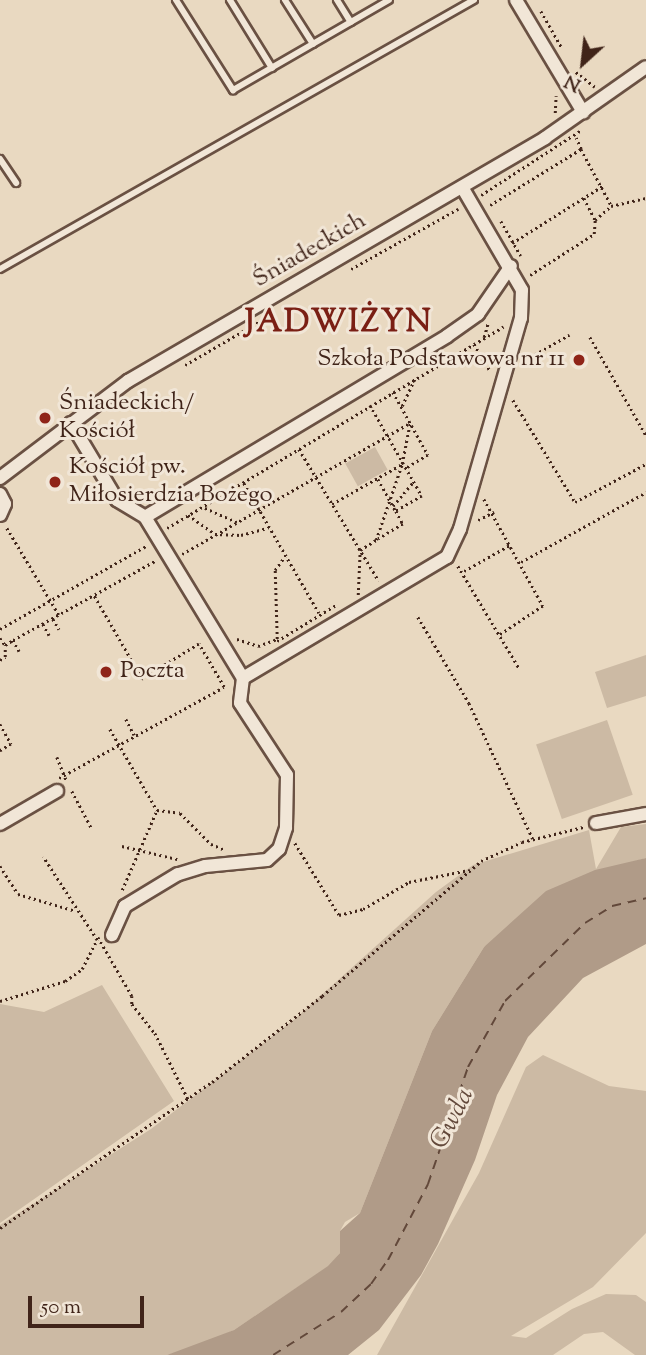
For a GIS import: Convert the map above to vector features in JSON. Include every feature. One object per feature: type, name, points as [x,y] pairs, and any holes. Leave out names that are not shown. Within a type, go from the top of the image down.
[{"type":"street","points":[[518,1],[583,112]]},
{"type":"street","name":"Śniadeckich","points":[[0,478],[128,381],[463,187],[583,112],[646,67]]},
{"type":"street","points":[[243,678],[358,607],[447,557],[506,393],[521,318],[519,280],[463,187]]},
{"type":"street","points":[[145,517],[447,336],[478,314],[511,266]]},
{"type":"street","points":[[71,423],[117,500],[145,517],[158,537],[243,678],[240,703],[287,775],[286,828],[279,849],[267,860],[205,866],[138,895],[125,906],[107,932]]},
{"type":"street","points":[[0,494],[5,503],[0,515]]},
{"type":"street","points":[[0,824],[57,785]]},
{"type":"street","points":[[596,823],[646,814]]},
{"type":"lane","points":[[176,0],[233,90],[389,0]]},
{"type":"lane","points":[[230,0],[272,68]]},
{"type":"lane","points":[[285,0],[313,44]]},
{"type":"lane","points":[[337,0],[351,22]]},
{"type":"lane","points":[[0,269],[474,0]]},
{"type":"lane","points":[[0,159],[16,183]]},
{"type":"path","points":[[539,9],[569,60]]},
{"type":"path","points":[[575,70],[587,85],[601,86],[611,80],[617,88]]},
{"type":"path","points":[[581,149],[486,206],[480,195],[576,138],[604,185],[611,206]]},
{"type":"path","points":[[550,154],[555,163]]},
{"type":"path","points":[[500,251],[604,185]]},
{"type":"path","points":[[519,280],[594,234],[595,220],[584,198]]},
{"type":"path","points":[[595,220],[611,206],[646,198]]},
{"type":"path","points":[[345,270],[368,262],[461,207],[468,217]]},
{"type":"path","points":[[501,221],[523,258]]},
{"type":"path","points":[[178,368],[258,325],[276,310]]},
{"type":"path","points":[[0,629],[158,537],[188,515],[204,508],[415,378],[521,318]]},
{"type":"path","points":[[522,351],[519,363],[569,335]]},
{"type":"path","points":[[590,337],[646,435]]},
{"type":"path","points":[[474,344],[575,502],[646,464]]},
{"type":"path","points":[[402,406],[415,378]]},
{"type":"path","points":[[393,392],[428,455],[405,469]]},
{"type":"path","points":[[370,405],[422,496],[396,511]]},
{"type":"path","points":[[5,645],[237,522],[410,423]]},
{"type":"path","points":[[376,540],[402,464],[410,423]]},
{"type":"path","points":[[299,449],[385,592]]},
{"type":"path","points":[[332,504],[402,464]]},
{"type":"path","points":[[360,550],[403,524],[378,478]]},
{"type":"path","points":[[393,506],[413,482]]},
{"type":"path","points":[[244,483],[257,510],[327,627]]},
{"type":"path","points":[[475,484],[512,545],[543,606],[498,636]]},
{"type":"path","points":[[521,562],[646,492]]},
{"type":"path","points":[[204,508],[237,522]]},
{"type":"path","points":[[0,515],[59,615]]},
{"type":"path","points":[[188,515],[215,534],[241,535],[268,528]]},
{"type":"path","points":[[464,571],[512,545]]},
{"type":"path","points":[[358,607],[360,550]]},
{"type":"path","points":[[214,630],[258,646],[277,639],[275,570],[285,556]]},
{"type":"path","points":[[447,557],[464,571],[498,636],[519,668]]},
{"type":"path","points":[[57,785],[67,773],[224,687],[199,644],[142,679],[94,596]]},
{"type":"path","points":[[418,617],[469,703],[533,839]]},
{"type":"path","points":[[52,619],[59,629]]},
{"type":"path","points":[[43,624],[49,635]]},
{"type":"path","points":[[0,638],[5,645],[5,657],[0,660]]},
{"type":"path","points":[[13,640],[19,651]]},
{"type":"path","points":[[126,719],[134,736]]},
{"type":"path","points":[[0,724],[11,744],[0,751]]},
{"type":"path","points":[[110,729],[157,810]]},
{"type":"path","points":[[57,757],[91,827]]},
{"type":"path","points":[[119,895],[157,810]]},
{"type":"path","points":[[157,810],[180,813],[211,844],[251,861]]},
{"type":"path","points":[[0,1228],[188,1099],[331,988],[469,870],[495,853],[533,839],[596,823]]},
{"type":"path","points":[[286,828],[339,915],[363,909],[409,882],[469,870]]},
{"type":"path","points":[[122,846],[180,860]]},
{"type":"path","points":[[43,857],[132,996],[132,1004],[155,1033],[188,1099]]},
{"type":"path","points":[[0,866],[18,894],[76,911]]},
{"type":"path","points":[[0,1001],[65,981],[82,969],[97,940],[107,932]]},
{"type":"shaded area","points":[[375,447],[388,470],[358,486],[345,463]]},
{"type":"shaded area","points":[[646,655],[646,696],[607,708],[595,672]]},
{"type":"shaded area","points":[[607,720],[633,795],[562,819],[536,744]]},
{"type":"shaded area","points":[[646,824],[646,858],[625,864],[484,947],[432,1031],[360,1213],[345,1222],[340,1231],[340,1253],[329,1266],[234,1330],[195,1348],[167,1355],[0,1355],[0,1225],[151,1129],[296,1018],[436,892],[473,865],[589,830],[596,869],[621,827]]},
{"type":"shaded area","points":[[102,985],[174,1101],[0,1223],[0,1004],[44,1012]]},
{"type":"shaded area","points":[[543,1055],[609,1086],[646,1091],[646,1233],[593,1287],[511,1336],[526,1338],[572,1309],[606,1294],[636,1295],[646,1302],[646,1355],[635,1355],[603,1332],[584,1334],[553,1355],[377,1355],[479,1173],[526,1067]]},
{"type":"water","name":"Gwda","points":[[646,858],[646,944],[583,978],[528,1037],[497,1095],[475,1160],[438,1244],[421,1275],[379,1330],[348,1355],[167,1355],[234,1330],[328,1266],[340,1253],[340,1231],[360,1213],[432,1031],[484,947],[546,891],[595,870]]},
{"type":"ferry route","points":[[273,1355],[341,1312],[371,1284],[388,1260],[428,1184],[468,1067],[505,1001],[585,923],[612,906],[646,898]]},
{"type":"place","name":"Szkoła Podstawowa nr 11","points":[[579,360]]},
{"type":"place","name":"Śniadeckich/ Kościół","points":[[45,418]]},
{"type":"place","name":"Kościół pw. Miłosierdzia Bożego","points":[[55,482]]},
{"type":"place","name":"Poczta","points":[[106,672]]},
{"type":"district","name":"JADWIŻYN","points":[[339,323]]}]
